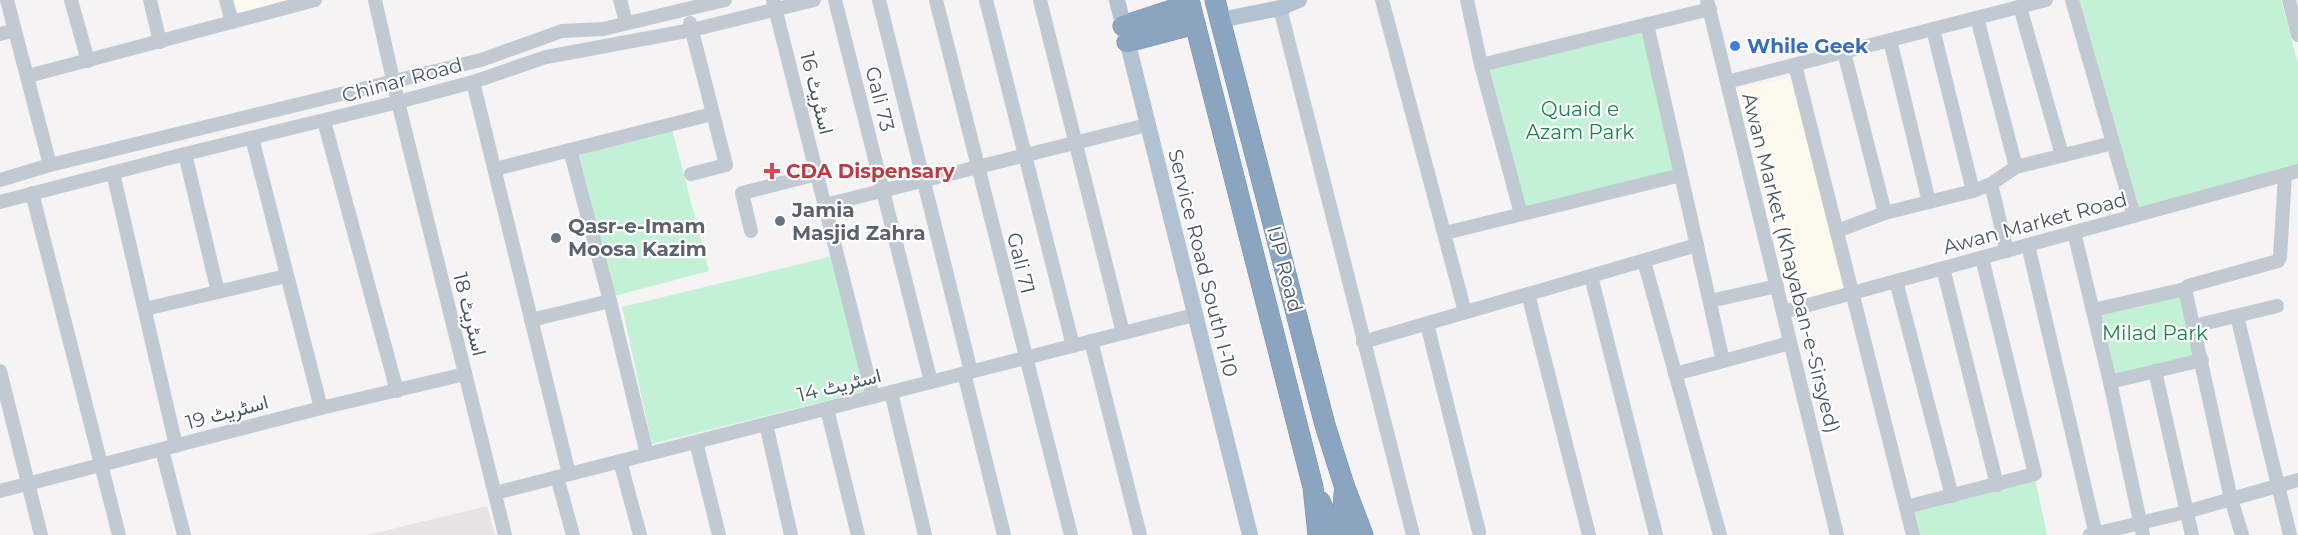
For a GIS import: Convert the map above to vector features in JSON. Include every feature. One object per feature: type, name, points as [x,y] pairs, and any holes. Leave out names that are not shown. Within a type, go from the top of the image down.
[{"type":"highway","name":"IJP Road","points":[[1215,0],[1325,425],[1344,485],[1364,535]]},
{"type":"highway","points":[[1125,34],[1189,2]]},
{"type":"highway","name":"IJP Road","points":[[1189,2],[1313,488],[1318,535]]},
{"type":"highway","points":[[1125,34],[1195,24]]},
{"type":"highway","points":[[1344,485],[1342,518],[1347,535]]},
{"type":"highway","points":[[1313,488],[1329,519],[1333,535]]},
{"type":"main road","name":"Service Road South I-10","points":[[1117,0],[1250,535]]},
{"type":"main road","points":[[1220,20],[1261,6],[1290,3]]},
{"type":"street","points":[[7,0],[50,165]]},
{"type":"street","points":[[71,0],[88,61]]},
{"type":"street","points":[[150,0],[160,42]]},
{"type":"street","points":[[226,0],[232,22]]},
{"type":"street","points":[[28,76],[315,0]]},
{"type":"street","name":"اسٹریٹ 18","points":[[375,0],[505,535]]},
{"type":"street","points":[[620,0],[626,22]]},
{"type":"street","name":"Chinar Road","points":[[0,180],[50,165],[481,60],[562,31],[603,29],[725,0]]},
{"type":"street","name":"Chinar Road","points":[[0,202],[398,102],[473,82],[546,57],[692,30],[774,4],[814,0]]},
{"type":"street","name":"Gali 73","points":[[835,0],[931,382]]},
{"type":"street","points":[[879,0],[924,180],[1004,535]]},
{"type":"street","name":"Gali 71","points":[[936,0],[1071,535]]},
{"type":"street","points":[[986,0],[1073,346]]},
{"type":"street","points":[[1040,0],[1123,333]]},
{"type":"street","points":[[1382,0],[1465,312]]},
{"type":"street","points":[[1467,0],[1481,65],[1521,214]]},
{"type":"street","points":[[1727,82],[2046,0]]},
{"type":"street","points":[[2072,0],[2134,216]]},
{"type":"street","points":[[2289,0],[2298,35]]},
{"type":"street","points":[[1290,3],[1363,342],[1413,535]]},
{"type":"street","name":"اسٹریٹ 16","points":[[774,4],[873,397]]},
{"type":"street","points":[[1481,65],[1647,24],[1708,4]]},
{"type":"street","name":"Awan Market (Khayaban-e-Sirsyed)","points":[[1708,4],[1836,535]]},
{"type":"street","points":[[2020,7],[2062,154]]},
{"type":"street","points":[[686,10],[726,165],[691,174]]},
{"type":"street","points":[[1977,18],[2016,167]]},
{"type":"street","points":[[1647,24],[1723,361]]},
{"type":"street","points":[[1933,29],[1973,191]]},
{"type":"street","points":[[0,34],[15,30]]},
{"type":"street","points":[[1890,40],[1929,202]]},
{"type":"street","points":[[1844,52],[1885,213]]},
{"type":"street","points":[[1795,64],[1913,535]]},
{"type":"street","points":[[473,82],[531,320],[573,535]]},
{"type":"street","points":[[495,169],[712,114]]},
{"type":"street","points":[[324,121],[396,391]]},
{"type":"street","points":[[825,205],[1147,125]]},
{"type":"street","points":[[252,138],[321,408]]},
{"type":"street","points":[[1837,231],[1885,213],[1973,191],[1991,184],[2016,167],[2113,143]]},
{"type":"street","points":[[570,150],[647,454]]},
{"type":"street","points":[[185,154],[218,292]]},
{"type":"street","points":[[114,173],[145,309],[184,535]]},
{"type":"street","points":[[2093,310],[2185,289],[2188,286],[2278,261],[2292,173]]},
{"type":"street","name":"Awan Market Road","points":[[1783,312],[2292,173]]},
{"type":"street","points":[[752,231],[742,193],[817,174]]},
{"type":"street","points":[[1445,233],[1681,174]]},
{"type":"street","points":[[1991,184],[2007,251]]},
{"type":"street","points":[[32,194],[119,535]]},
{"type":"street","points":[[2074,232],[2110,382],[2141,529]]},
{"type":"street","points":[[1363,342],[1697,245]]},
{"type":"street","points":[[2028,245],[2094,534],[2141,529],[2186,512],[2298,480]]},
{"type":"street","points":[[1906,507],[2035,474],[1982,258]]},
{"type":"street","points":[[1644,261],[1720,535]]},
{"type":"street","points":[[1943,268],[1997,485]]},
{"type":"street","points":[[145,309],[286,276]]},
{"type":"street","points":[[1591,276],[1656,535]]},
{"type":"street","points":[[1896,281],[1952,496]]},
{"type":"street","points":[[1710,301],[1777,286]]},
{"type":"street","points":[[2185,289],[2231,499],[2242,535]]},
{"type":"street","points":[[1528,294],[1589,535]]},
{"type":"street","points":[[531,320],[610,301]]},
{"type":"street","points":[[2194,326],[2277,306]]},
{"type":"street","name":"اسٹریٹ 14","points":[[495,493],[1194,315]]},
{"type":"street","points":[[2238,316],[2290,535]]},
{"type":"street","points":[[1426,324],[1479,532]]},
{"type":"street","points":[[1091,341],[1140,535]]},
{"type":"street","points":[[1675,374],[1790,343]]},
{"type":"street","points":[[2110,382],[2202,360]]},
{"type":"street","points":[[0,371],[41,535]]},
{"type":"street","points":[[2154,371],[2192,535]]},
{"type":"street","name":"اسٹریٹ 19","points":[[0,491],[321,408],[465,374]]},
{"type":"street","points":[[891,392],[925,535]]},
{"type":"street","points":[[826,408],[858,535]]},
{"type":"street","points":[[766,424],[791,535]]},
{"type":"street","points":[[696,442],[719,535]]},
{"type":"street","points":[[620,461],[640,535]]},
{"type":"shaded area","points":[[229,0],[302,0],[234,19]]},
{"type":"shaded area","points":[[1791,78],[1846,288],[1786,302],[1734,89]]},
{"type":"shaded area","points":[[487,506],[495,535],[367,535]]},
{"type":"green space","points":[[2079,0],[2281,0],[2298,64],[2298,165],[2139,208]]},
{"type":"green space","name":"Quaid e Azam Park","points":[[1647,24],[1681,175],[1521,214],[1481,65]]},
{"type":"green space","points":[[672,129],[709,271],[614,296],[577,154]]},
{"type":"green space","points":[[833,256],[870,390],[652,444],[622,307]]},
{"type":"green space","name":"Milad Park","points":[[2183,292],[2197,357],[2114,377],[2098,313]]},
{"type":"green space","points":[[2035,479],[2047,535],[1916,535],[1910,509]]},
{"type":"place","name":"While Geek","points":[[1735,46]]},
{"type":"place","name":"CDA Dispensary","points":[[772,171]]},
{"type":"place","name":"Jamia Masjid Zahra","points":[[780,221]]},
{"type":"place","name":"Qasr-e-Imam Moosa Kazim","points":[[556,238]]}]
